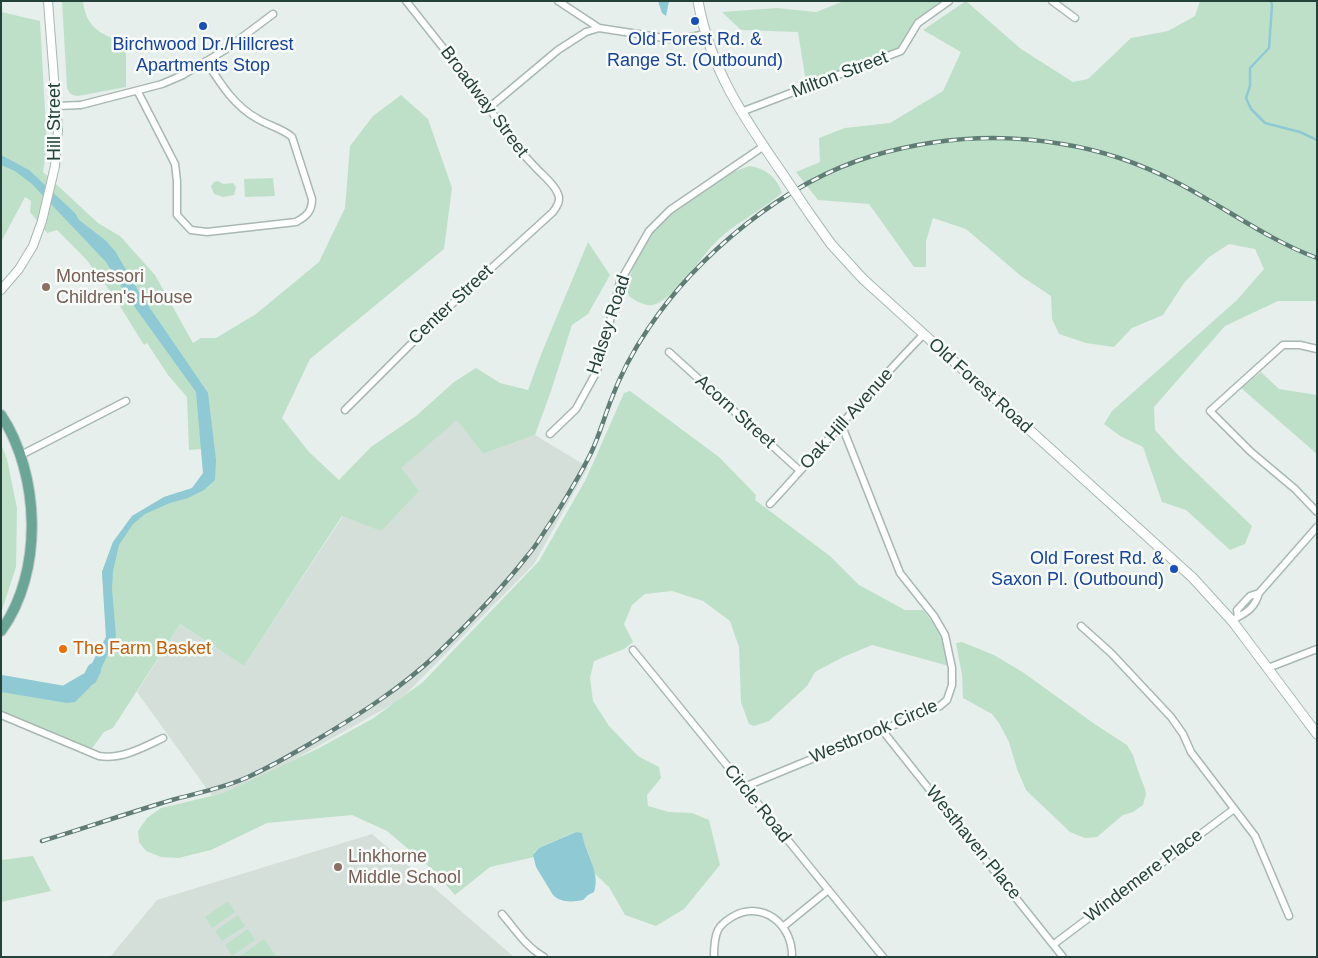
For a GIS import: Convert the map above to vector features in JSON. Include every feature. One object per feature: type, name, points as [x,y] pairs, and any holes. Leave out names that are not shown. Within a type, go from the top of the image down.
[{"type":"main road","name":"Old Forest Road","points":[[698,1],[705,34],[719,72],[741,112],[809,213],[841,256],[863,279],[1193,578],[1235,620],[1317,734]]},
{"type":"main road","points":[[1,415],[9,426],[21,455],[28,482],[32,542],[24,582],[11,614],[1,631]]},
{"type":"street","name":"Hill Street","points":[[1,290],[33,246],[52,183],[58,146],[57,106],[48,1]]},
{"type":"street","name":"Broadway Street","points":[[406,1],[490,107],[495,119],[515,145],[554,186],[559,195],[559,203]]},
{"type":"street","points":[[558,1],[600,28],[676,40],[705,34]]},
{"type":"street","name":"Milton Street","points":[[741,112],[901,51],[918,23],[949,1]]},
{"type":"street","points":[[1052,1],[1075,18]]},
{"type":"street","points":[[57,106],[81,105],[138,92],[162,84],[225,50],[273,14]]},
{"type":"street","points":[[490,107],[558,50],[586,32],[600,28]]},
{"type":"street","points":[[138,92],[175,164],[177,215],[190,230],[207,232],[296,222],[312,209],[312,198],[292,137],[286,132],[259,120],[231,98],[206,61]]},
{"type":"street","name":"Halsey Road","points":[[550,434],[576,409],[596,371],[620,282],[649,232],[670,210],[764,146]]},
{"type":"street","name":"Center Street","points":[[344,410],[442,313],[553,212],[559,203]]},
{"type":"street","name":"Oak Hill Avenue","points":[[770,504],[842,426],[868,393],[924,334]]},
{"type":"street","points":[[1317,350],[1300,345],[1283,345],[1210,411],[1251,452],[1295,489],[1317,512]]},
{"type":"street","name":"Acorn Street","points":[[669,352],[800,472]]},
{"type":"street","points":[[21,455],[126,401]]},
{"type":"street","name":"Westbrook Circle","points":[[744,787],[940,706],[947,700],[952,686],[952,668],[945,635],[934,616],[900,572],[842,426]]},
{"type":"street","points":[[1235,620],[1237,610],[1250,596],[1259,593],[1317,527]]},
{"type":"street","points":[[1081,626],[1111,653],[1171,717],[1183,734],[1190,752],[1255,836],[1289,916]]},
{"type":"street","points":[[1268,668],[1317,649]]},
{"type":"street","name":"Circle Road","points":[[633,650],[882,957]]},
{"type":"street","points":[[1,716],[99,756],[107,757],[131,752],[163,738]]},
{"type":"street","name":"Westhaven Place","points":[[882,730],[1063,957]]},
{"type":"street","name":"Windemere Place","points":[[1054,944],[1234,809]]},
{"type":"street","points":[[784,926],[828,890]]},
{"type":"street","points":[[714,957],[714,943],[718,931],[726,921],[737,914],[749,911],[762,912],[784,926],[792,947],[792,957]]},
{"type":"street","points":[[502,914],[526,943],[535,952],[544,957]]},
{"type":"shaded area","points":[[457,419],[483,454],[535,435],[588,467],[534,564],[400,700],[217,803],[137,692],[180,624],[244,666],[343,516]]},
{"type":"shaded area","name":"Linkhorne Middle School","points":[[372,834],[514,957],[110,957],[157,900]]},
{"type":"green space","points":[[62,1],[83,1],[88,18],[97,29],[126,44],[126,87],[78,96],[72,95],[69,91],[67,88]]},
{"type":"green space","points":[[844,1],[949,1],[918,23],[901,51],[807,88],[798,32],[741,30],[722,12],[777,8],[816,12]]},
{"type":"green space","points":[[966,1],[1021,49],[1073,82],[1088,79],[1131,38],[1168,31],[1195,16],[1200,1],[1317,1],[1317,301],[1278,301],[1225,326],[1154,407],[1155,430],[1177,454],[1252,526],[1245,544],[1230,550],[1186,510],[1162,502],[1143,447],[1120,436],[1104,424],[1112,411],[1237,300],[1264,269],[1255,249],[1229,244],[1209,257],[1184,283],[1163,315],[1132,328],[1114,347],[1086,343],[1059,334],[1052,319],[1051,296],[1021,276],[966,229],[933,218],[926,241],[926,267],[914,267],[869,204],[818,200],[796,172],[820,162],[819,138],[845,128],[890,123],[943,91],[961,52],[923,30]]},
{"type":"green space","points":[[1,12],[40,21],[47,147],[43,172],[98,223],[120,236],[155,275],[193,343],[201,338],[216,338],[256,314],[319,262],[345,208],[350,146],[373,116],[401,95],[428,119],[452,188],[444,249],[310,359],[282,418],[309,452],[339,480],[371,447],[416,416],[454,382],[476,368],[500,383],[528,390],[588,242],[610,275],[588,314],[572,325],[535,435],[483,454],[457,420],[401,468],[419,491],[381,531],[342,516],[244,666],[180,624],[113,728],[104,732],[90,751],[1,715],[1,679],[7,682],[64,693],[82,682],[106,637],[102,572],[113,542],[132,516],[164,497],[193,488],[204,473],[201,449],[189,450],[187,397],[168,375],[147,343],[144,345],[113,295],[86,259],[57,230],[47,233],[30,212],[31,201],[25,197],[1,242]]},
{"type":"green space","points":[[749,166],[770,174],[777,182],[782,193],[720,238],[677,288],[660,302],[646,305],[629,296],[627,290],[629,279],[643,242],[679,206],[733,172]]},
{"type":"green space","points":[[273,178],[275,196],[245,197],[244,179]]},
{"type":"green space","points":[[218,181],[223,184],[233,183],[236,187],[234,195],[223,197],[214,194],[211,186],[214,182]]},
{"type":"green space","points":[[1261,372],[1279,389],[1317,395],[1317,454],[1241,388]]},
{"type":"green space","points":[[630,391],[719,457],[756,495],[755,500],[830,556],[859,585],[905,610],[923,610],[941,633],[949,666],[872,645],[841,658],[815,672],[807,686],[769,721],[754,726],[749,724],[741,702],[739,647],[730,621],[703,601],[672,591],[645,594],[632,605],[624,624],[633,642],[624,649],[594,661],[590,678],[593,701],[609,726],[638,756],[659,767],[661,778],[647,795],[648,806],[669,812],[692,813],[709,820],[720,865],[684,909],[656,926],[625,915],[609,887],[593,872],[592,862],[582,834],[575,832],[539,848],[535,852],[534,857],[490,867],[455,895],[433,870],[387,831],[352,815],[267,823],[211,850],[178,858],[161,857],[146,851],[139,842],[138,831],[147,818],[161,808],[224,793],[319,748],[372,719],[423,682],[539,561],[586,479],[624,393]]},
{"type":"green space","points":[[1,444],[7,459],[17,508],[16,567],[1,613]]},
{"type":"green space","points":[[962,642],[994,655],[1024,673],[1127,745],[1133,755],[1145,789],[1146,794],[1143,805],[1133,812],[1123,815],[1097,837],[1085,838],[1070,832],[1026,790],[1009,742],[992,714],[963,698],[962,675],[956,643]]},
{"type":"green space","points":[[33,856],[51,891],[1,902],[1,860]]},
{"type":"green space","points":[[228,901],[235,912],[212,928],[205,917]]},
{"type":"green space","points":[[238,915],[245,926],[222,941],[215,931]]},
{"type":"green space","points":[[248,929],[255,940],[232,956],[225,945]]},
{"type":"green space","points":[[264,939],[276,956],[239,957]]},
{"type":"water","points":[[658,1],[669,1],[666,16],[662,13]]},
{"type":"water","points":[[1,155],[29,170],[75,213],[79,220],[105,240],[115,251],[139,292],[208,393],[216,460],[215,480],[204,490],[188,498],[170,503],[145,514],[133,524],[119,545],[113,571],[112,589],[116,637],[96,679],[75,702],[67,703],[1,692],[1,680],[25,689],[67,694],[80,686],[106,637],[102,572],[113,542],[132,516],[164,497],[192,488],[203,473],[196,392],[129,299],[106,262],[32,184],[15,171],[1,165]]},
{"type":"water","points":[[576,832],[582,833],[594,870],[596,885],[594,892],[583,900],[567,901],[556,898],[553,895],[536,867],[533,855],[539,848]]},
{"type":"waterway","points":[[1271,1],[1269,48],[1250,68],[1250,86],[1246,98],[1251,109],[1265,123],[1300,132],[1317,140]]},
{"type":"waterway","points":[[1,682],[64,693],[90,678],[94,670]]},
{"type":"railway","points":[[42,841],[248,777],[293,754],[349,720],[380,700],[423,667],[484,607],[537,543],[582,471],[597,440],[615,391],[632,355],[668,301],[691,274],[746,224],[807,184],[839,168],[872,156],[942,141],[990,138],[1014,139],[1077,147],[1120,158],[1163,175],[1262,232],[1317,258]]},
{"type":"place","name":"Old Forest Rd. & Range St. (Outbound)","points":[[695,21]]},
{"type":"place","name":"Birchwood Dr./Hillcrest Apartments Stop","points":[[203,26]]},
{"type":"place","name":"Montessori Children's House","points":[[46,287]]},
{"type":"place","name":"Old Forest Rd. & Saxon Pl. (Outbound)","points":[[1174,569]]},
{"type":"place","name":"The Farm Basket","points":[[63,649]]},
{"type":"place","name":"Linkhorne Middle School","points":[[338,867]]}]
